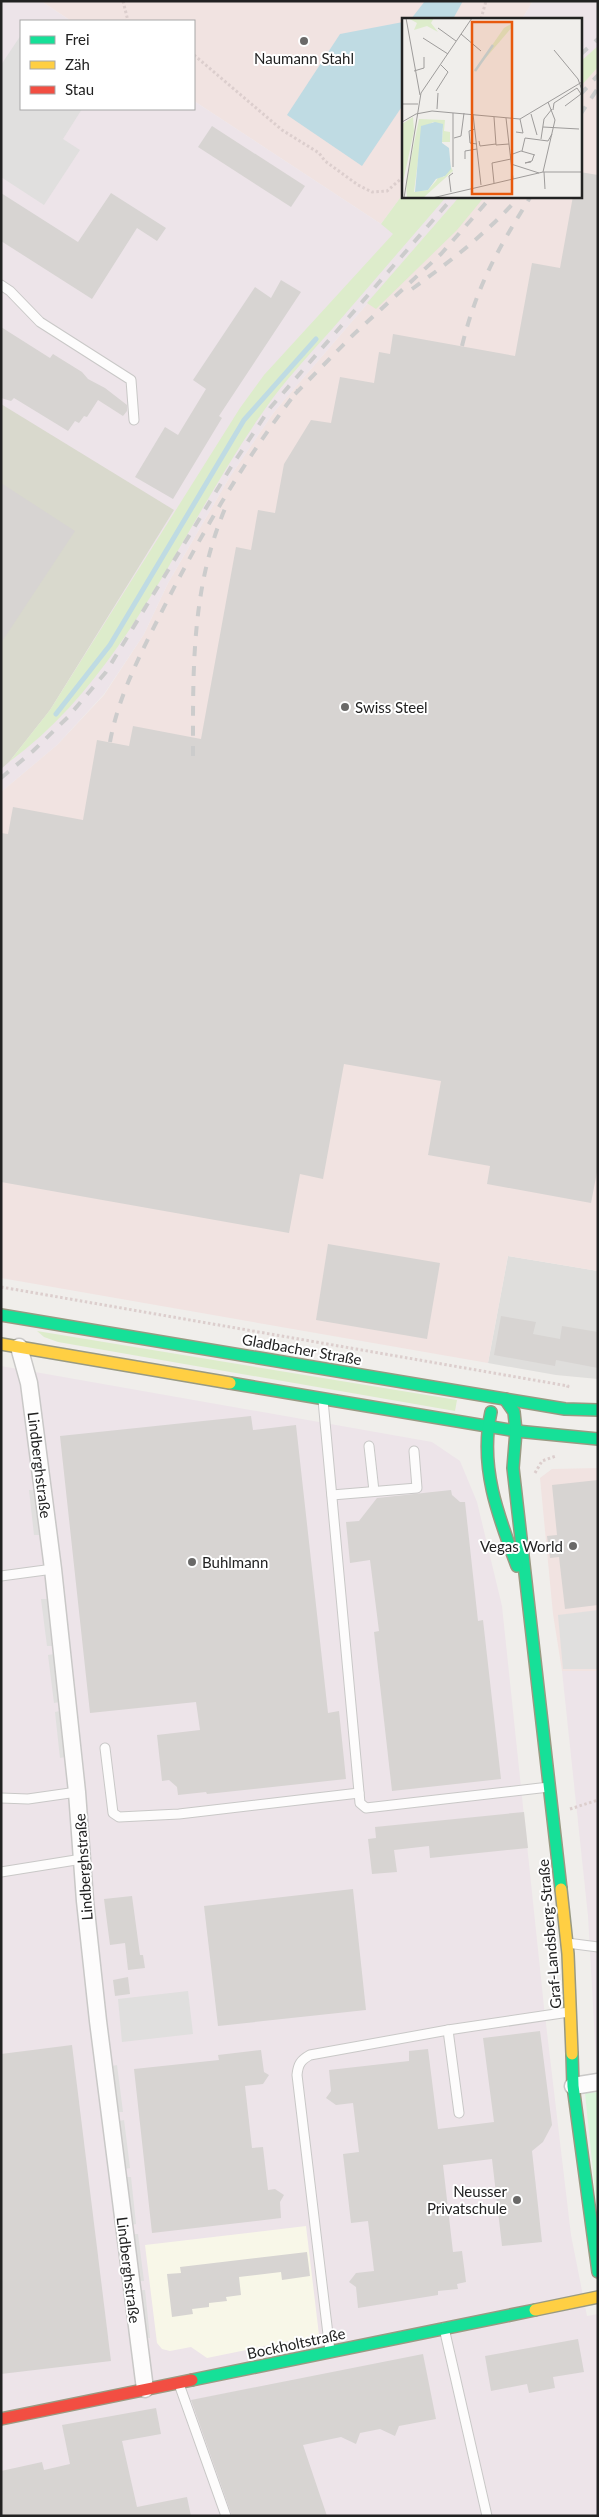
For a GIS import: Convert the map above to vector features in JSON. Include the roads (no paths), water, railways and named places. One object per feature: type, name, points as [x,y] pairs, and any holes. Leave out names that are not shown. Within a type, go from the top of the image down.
[{"type":"street","points":[[6,1315],[20,1346]]},
{"type":"street","name":"Gladbacher Straße","points":[[6,1315],[505,1399],[565,1408],[598,1410]]},
{"type":"street","points":[[1,1344],[516,1431],[598,1438]]},
{"type":"street","name":"Lindberghstraße","points":[[20,1346],[29,1383],[53,1570],[77,1792],[98,2026],[145,2389]]},
{"type":"street","points":[[486,1426],[492,1410],[505,1399]]},
{"type":"street","name":"Graf-Landsberg-Straße","points":[[505,1399],[514,1412],[516,1431],[513,1468],[567,1943],[573,2086],[598,2272]]},
{"type":"street","name":"Graf-Landsberg-Straße","points":[[486,1426],[488,1463],[500,1527],[528,1594]]},
{"type":"street","points":[[573,2086],[598,2082]]},
{"type":"street","name":"Bockholtstraße","points":[[1,2419],[598,2296]]},
{"type":"lane","points":[[1,284],[40,322],[131,380],[134,420]]},
{"type":"lane","points":[[323,1397],[360,1803],[366,1808],[549,1786]]},
{"type":"lane","points":[[369,1446],[374,1491]]},
{"type":"lane","points":[[332,1495],[417,1488],[414,1451]]},
{"type":"lane","points":[[1,1576],[53,1570]]},
{"type":"lane","points":[[105,1748],[113,1813],[119,1817],[179,1814],[359,1793]]},
{"type":"lane","points":[[1,1798],[28,1799],[77,1792]]},
{"type":"lane","points":[[1,1872],[82,1859]]},
{"type":"lane","points":[[567,1943],[598,1947]]},
{"type":"lane","points":[[330,2351],[298,2066],[302,2059],[310,2055],[448,2030],[571,2012]]},
{"type":"lane","points":[[448,2030],[459,2113]]},
{"type":"lane","points":[[444,2328],[486,2516]]},
{"type":"lane","points":[[178,2382],[226,2516]]},
{"type":"water","points":[[425,1],[463,1],[454,18],[412,18]]},
{"type":"water","points":[[402,22],[402,106],[362,166],[287,115],[340,34]]},
{"type":"waterway","points":[[56,714],[110,645],[244,420],[316,339]]},
{"type":"railway","points":[[582,53],[598,39]]},
{"type":"railway","points":[[582,93],[598,75]]},
{"type":"railway","points":[[582,112],[598,88]]},
{"type":"railway","points":[[1,778],[33,751],[68,717],[106,672],[231,467],[270,408],[452,198]]},
{"type":"railway","points":[[295,394],[353,335],[441,254],[490,198]]},
{"type":"railway","points":[[412,289],[469,246],[518,198]]},
{"type":"railway","points":[[462,346],[474,304],[490,268],[508,233],[530,198]]},
{"type":"railway","points":[[110,742],[118,710],[136,664],[189,559],[240,473],[298,390]]},
{"type":"railway","points":[[193,756],[194,660],[200,597],[206,566],[227,504]]},
{"type":"place","name":"Naumann Stahl","points":[[304,41]]},
{"type":"place","name":"Swiss Steel","points":[[345,707]]},
{"type":"place","name":"Vegas World","points":[[573,1546]]},
{"type":"place","name":"Buhlmann","points":[[192,1562]]},
{"type":"place","name":"Neusser Privatschule","points":[[517,2200]]}]
